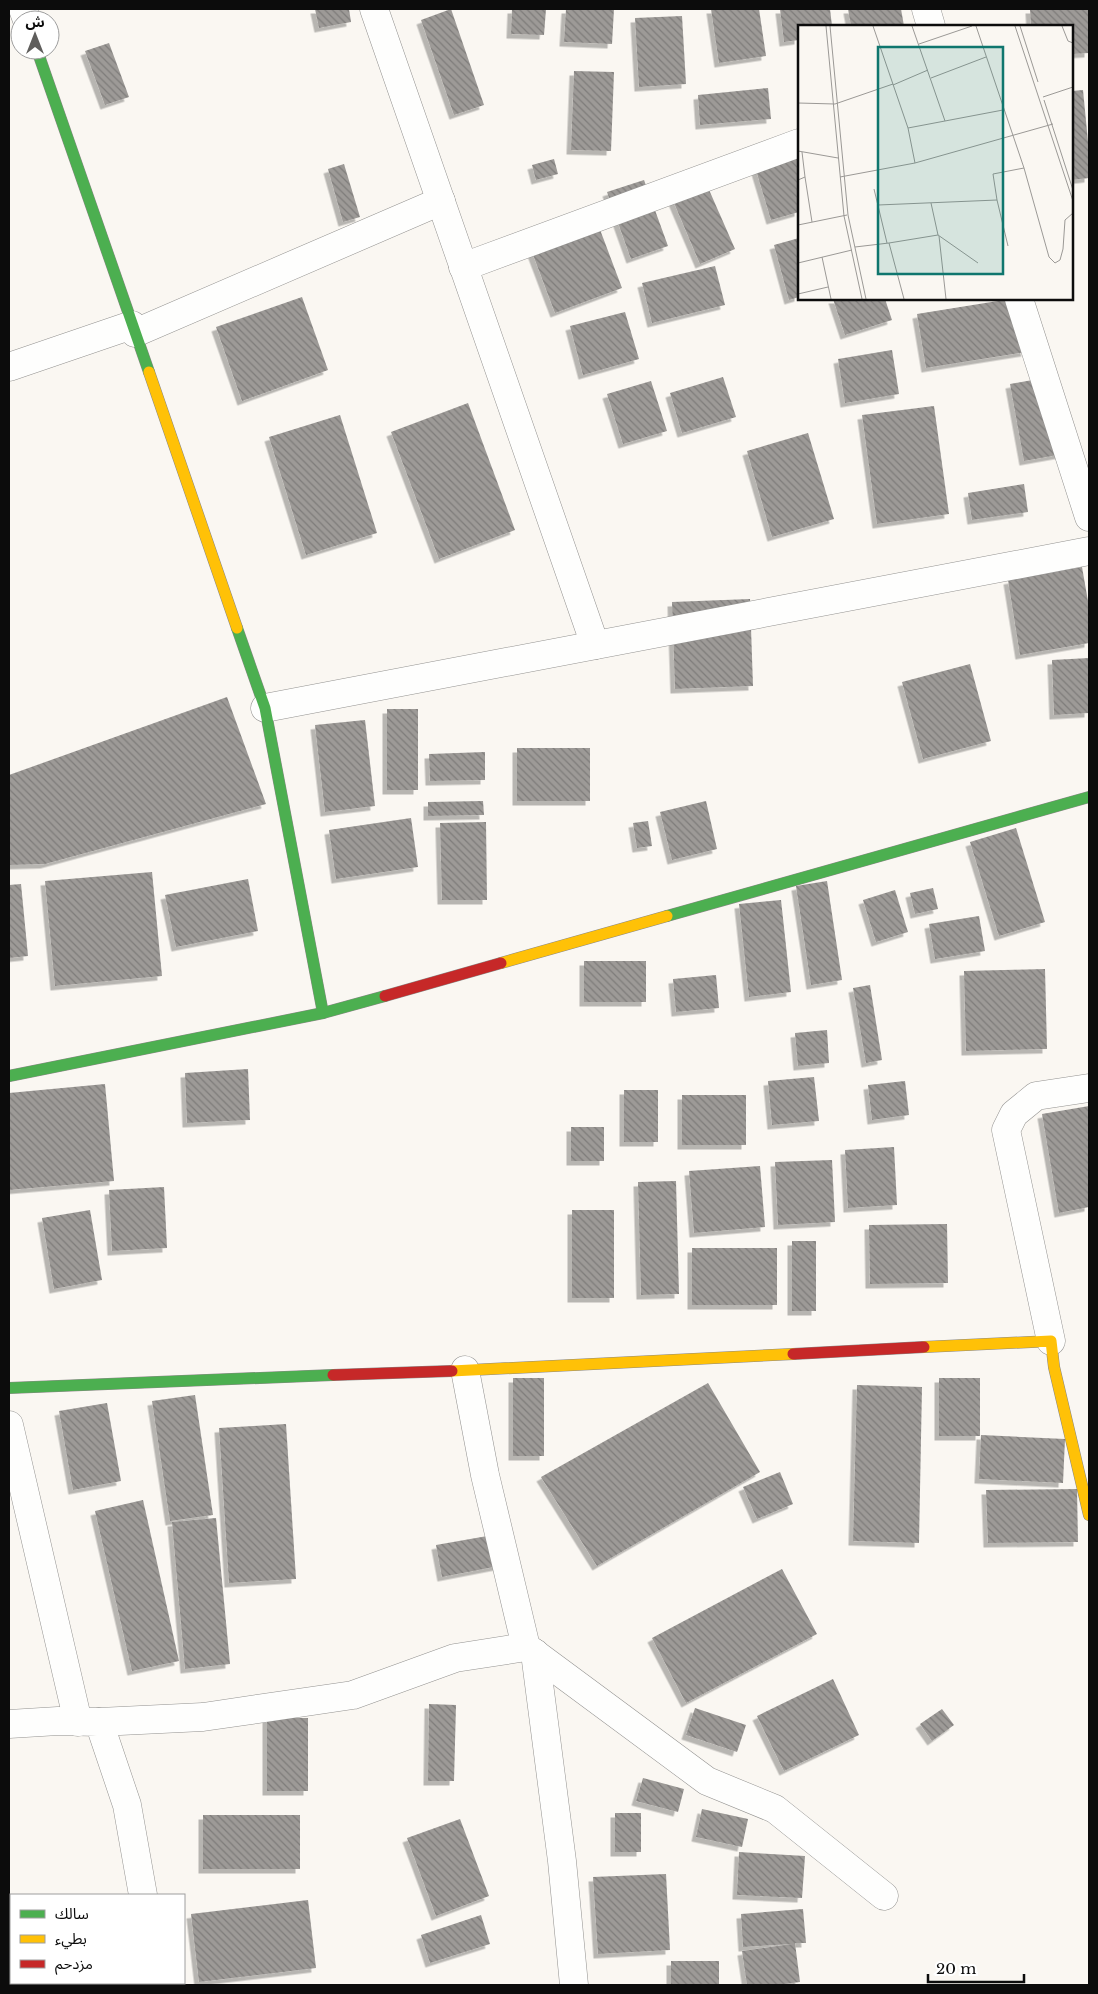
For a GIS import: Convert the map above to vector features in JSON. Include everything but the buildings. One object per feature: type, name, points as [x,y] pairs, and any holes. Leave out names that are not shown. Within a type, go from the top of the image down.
[{"type":"street","points":[[374,9],[594,645]]},
{"type":"street","points":[[926,9],[931,25]]},
{"type":"street","points":[[41,60],[265,708],[323,1013]]},
{"type":"street","points":[[463,267],[798,143]]},
{"type":"street","points":[[9,367],[133,329],[440,201]]},
{"type":"street","points":[[1019,300],[1089,517]]},
{"type":"street","points":[[265,708],[1089,551]]},
{"type":"street","points":[[9,1076],[323,1013],[1089,797]]},
{"type":"street","points":[[1089,1088],[1036,1096],[1014,1114],[1006,1130],[1051,1341],[1054,1367],[1089,1515]]},
{"type":"street","points":[[9,1388],[466,1370],[1051,1341]]},
{"type":"street","points":[[466,1370],[485,1475],[530,1650],[562,1861],[574,1985]]},
{"type":"street","points":[[9,1425],[88,1722],[127,1805],[143,1894]]},
{"type":"street","points":[[9,1724],[203,1717],[354,1695],[455,1658],[530,1650],[706,1781],[776,1808],[884,1896]]},
{"type":"traffic: fast","points":[[40,60],[149,372]]},
{"type":"traffic: fast","points":[[237,628],[265,708],[323,1013]]},
{"type":"traffic: fast","points":[[667,916],[1089,797]]},
{"type":"traffic: fast","points":[[9,1076],[323,1013],[385,996]]},
{"type":"traffic: fast","points":[[9,1388],[333,1375]]},
{"type":"traffic: slow","points":[[149,372],[237,628]]},
{"type":"traffic: slow","points":[[501,963],[667,916]]},
{"type":"traffic: slow","points":[[924,1347],[1051,1341],[1054,1367],[1089,1515]]},
{"type":"traffic: slow","points":[[452,1371],[793,1354]]},
{"type":"traffic: jam","points":[[385,996],[501,963]]},
{"type":"traffic: jam","points":[[793,1354],[924,1347]]},
{"type":"traffic: jam","points":[[333,1375],[452,1371]]}]
